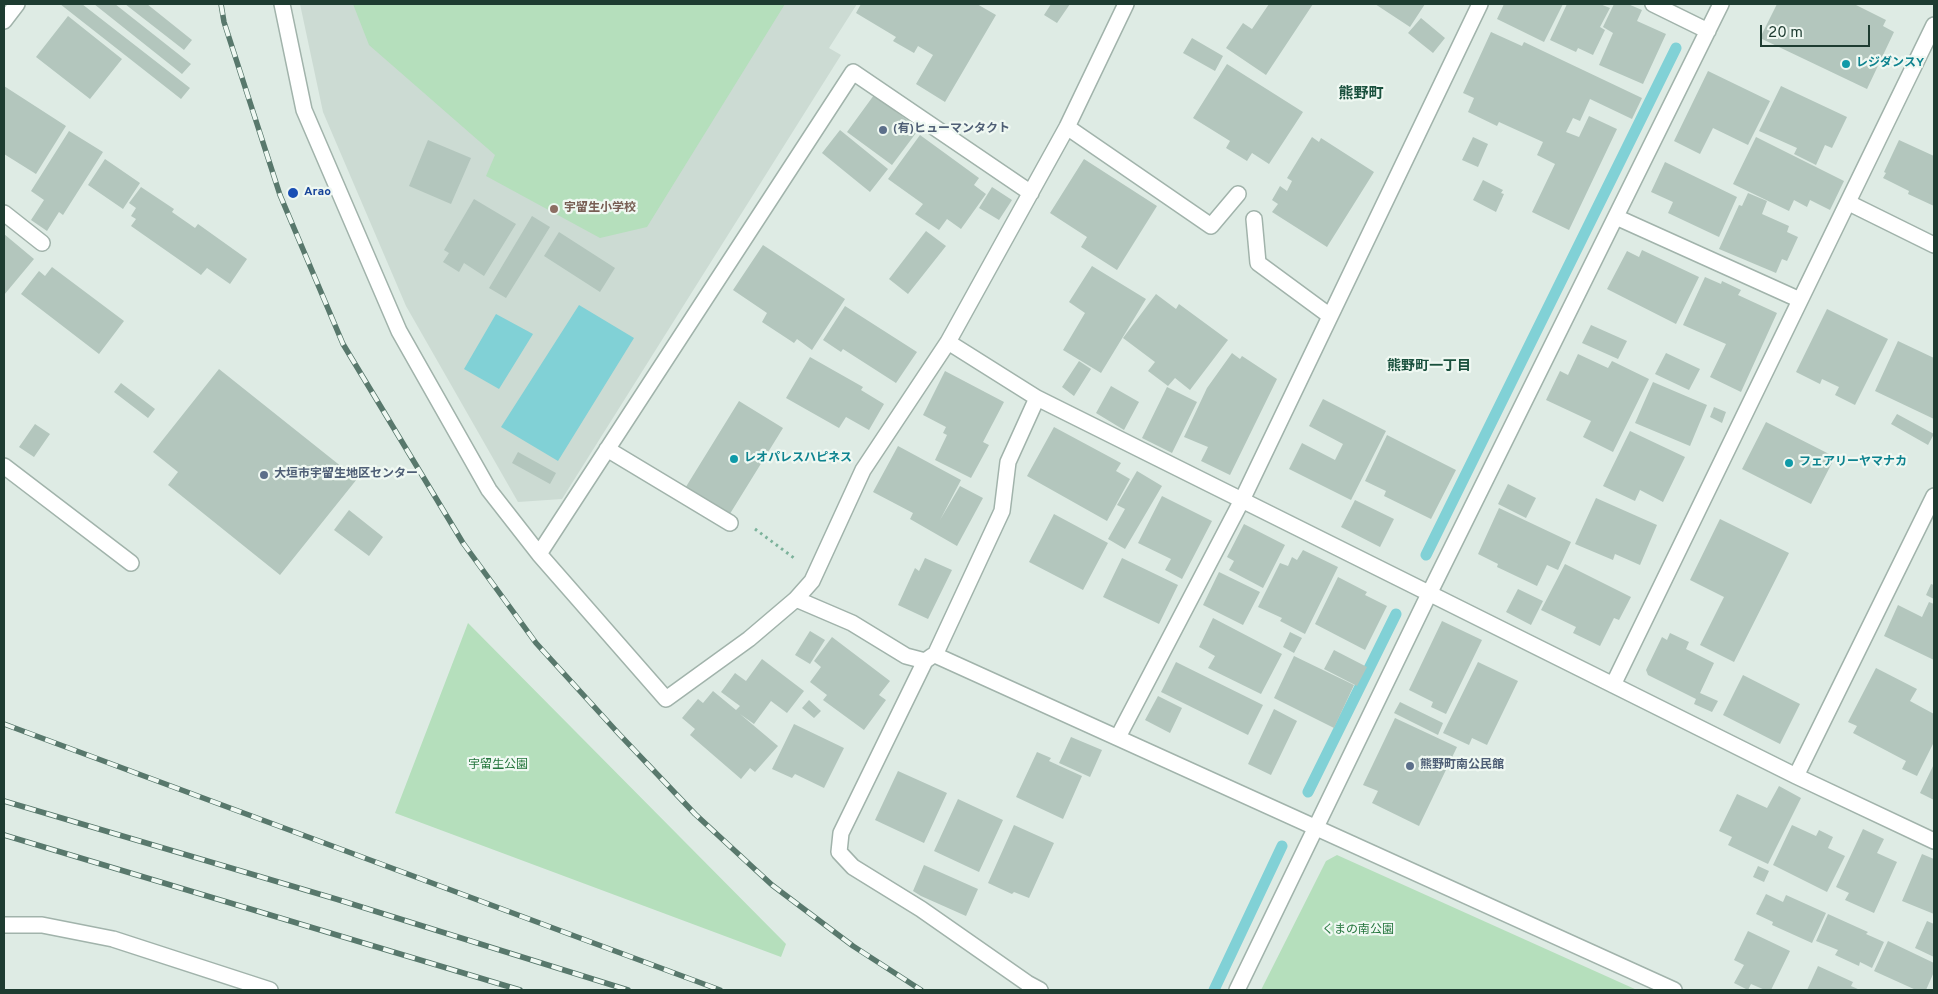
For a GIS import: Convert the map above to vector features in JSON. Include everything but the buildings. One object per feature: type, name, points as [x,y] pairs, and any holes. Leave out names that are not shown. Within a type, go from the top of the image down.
[{"type":"street","points":[[4,21],[17,4]]},
{"type":"street","points":[[282,4],[304,110],[399,331],[489,490],[539,554],[666,699],[749,639],[796,598],[812,580],[863,470],[948,342],[1067,128],[1126,4]]},
{"type":"street","points":[[1118,737],[1242,500],[1480,4]]},
{"type":"street","points":[[1653,4],[1708,31]]},
{"type":"street","points":[[1237,990],[1429,594],[1721,4]]},
{"type":"street","points":[[1613,685],[1849,203],[1934,24]]},
{"type":"street","points":[[539,554],[853,72],[1031,193]]},
{"type":"street","points":[[1067,128],[1210,226],[1238,194]]},
{"type":"street","points":[[1849,203],[1934,245]]},
{"type":"street","points":[[4,213],[42,243]]},
{"type":"street","points":[[1616,217],[1800,300]]},
{"type":"street","points":[[1254,219],[1258,263],[1330,316]]},
{"type":"street","points":[[948,342],[1037,398],[1796,776],[1934,841]]},
{"type":"street","points":[[1037,398],[1008,462],[1002,511],[841,833],[840,852],[853,867],[921,909],[1027,983],[1040,990]]},
{"type":"street","points":[[607,449],[730,523]]},
{"type":"street","points":[[4,466],[131,563]]},
{"type":"street","points":[[1796,776],[1934,496]]},
{"type":"street","points":[[796,598],[852,623],[906,656],[930,658],[1118,737],[1674,990]]},
{"type":"street","points":[[4,925],[42,925],[112,939],[270,990]]},
{"type":"path","points":[[730,523],[753,527],[815,573]]},
{"type":"shaded area","name":"宇留生小学校","points":[[300,4],[857,4],[829,48],[841,55],[562,499],[518,502],[406,306],[323,112]]},
{"type":"green space","points":[[353,4],[785,4],[647,227],[600,238],[486,176],[495,155],[369,45]]},
{"type":"green space","name":"宇留生公園","points":[[468,623],[786,944],[781,957],[395,813]]},
{"type":"green space","name":"くまの南公園","points":[[1337,855],[1637,990],[1261,990],[1326,861]]},
{"type":"water","points":[[579,305],[634,338],[558,461],[501,427]]},
{"type":"water","points":[[496,314],[533,334],[499,389],[464,369]]},
{"type":"waterway","points":[[1426,555],[1676,48]]},
{"type":"waterway","points":[[1308,792],[1396,614]]},
{"type":"waterway","points":[[1214,990],[1282,846]]},
{"type":"railway","points":[[221,4],[224,22],[280,195],[343,344],[463,543],[536,643],[695,814],[772,885],[853,946],[921,990]]},
{"type":"railway","points":[[4,724],[720,990]]},
{"type":"railway","points":[[4,801],[336,899],[628,990]]},
{"type":"railway","points":[[4,835],[520,990]]},
{"type":"place","name":"レジダンスY","points":[[1846,64]]},
{"type":"place","name":"(有)ヒューマンタクト","points":[[883,130]]},
{"type":"place","name":"Arao","points":[[293,193]]},
{"type":"place","name":"宇留生小学校","points":[[554,209]]},
{"type":"place","name":"レオパレスハピネス","points":[[734,459]]},
{"type":"place","name":"フェアリーヤマナカ","points":[[1789,463]]},
{"type":"place","name":"大垣市宇留生地区センター","points":[[264,475]]},
{"type":"place","name":"熊野町南公民館","points":[[1410,766]]},
{"type":"district","name":"熊野町","points":[[1361,95]]},
{"type":"district","name":"熊野町一丁目","points":[[1429,367]]}]
